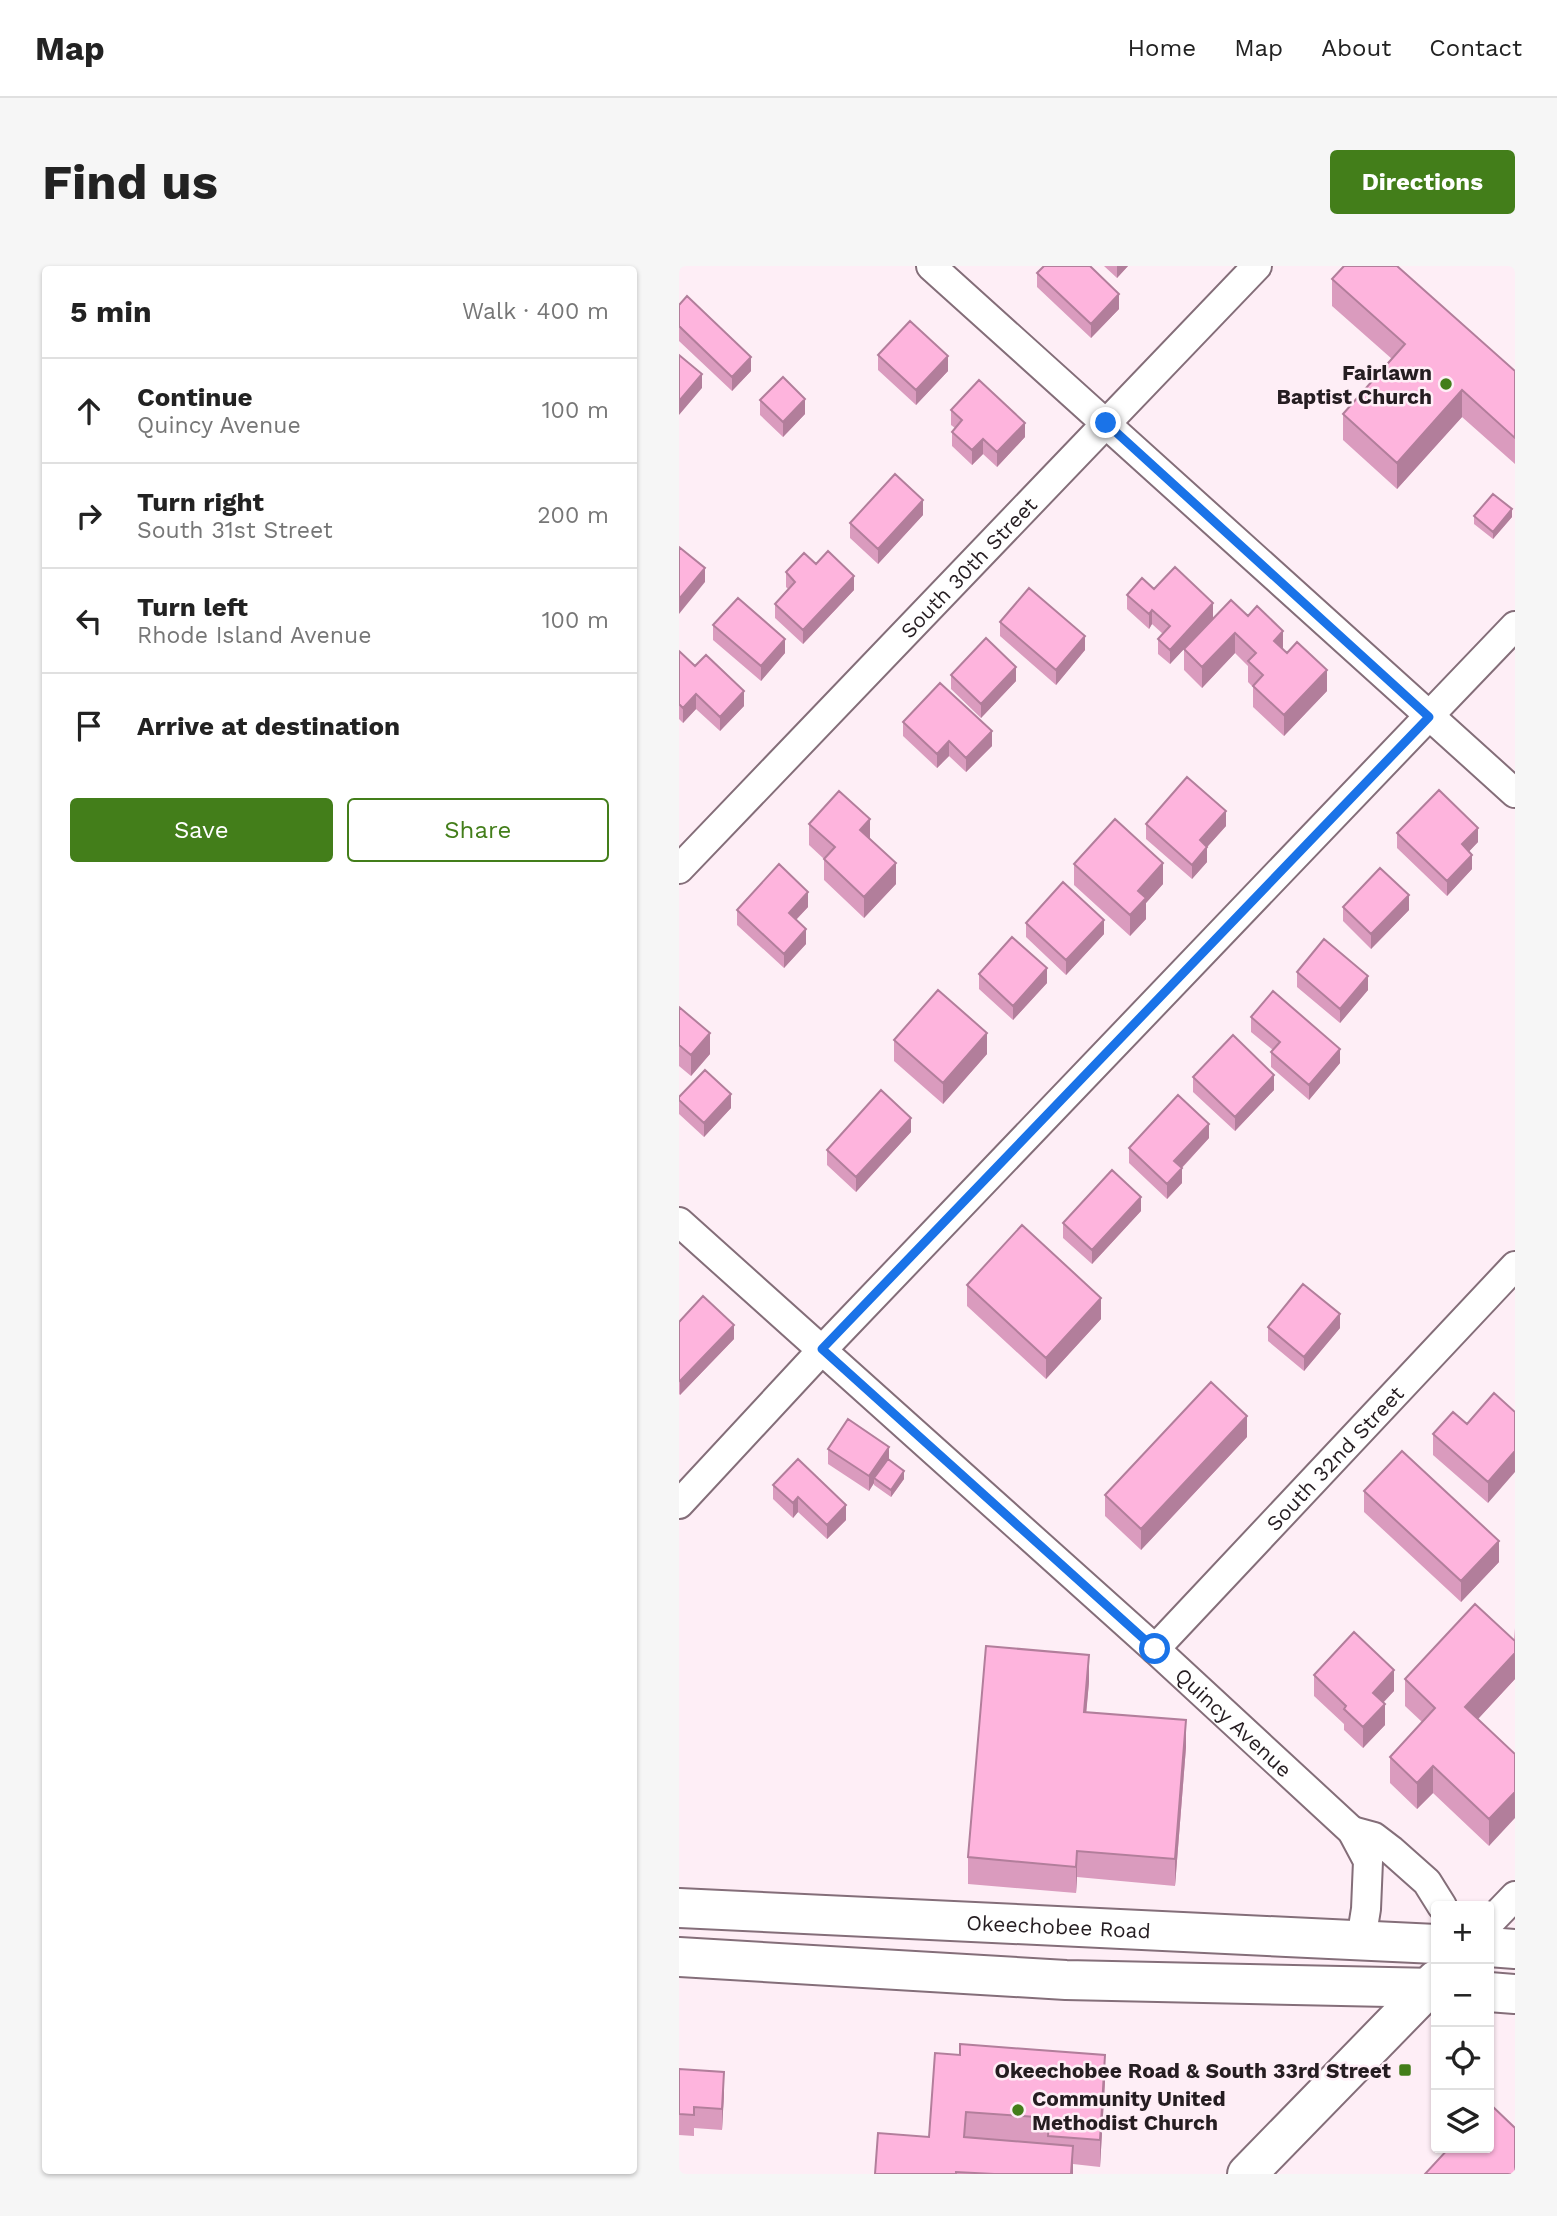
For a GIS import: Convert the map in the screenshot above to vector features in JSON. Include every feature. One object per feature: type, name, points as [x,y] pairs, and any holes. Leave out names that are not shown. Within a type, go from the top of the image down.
[{"type":"main road","name":"Okeechobee Road","points":[[679,1908],[1431,1944]]},
{"type":"main road","points":[[1494,1947],[1515,1949]]},
{"type":"main road","points":[[679,1956],[1066,1980],[1431,1985]]},
{"type":"main road","points":[[1247,2174],[1431,1988]]},
{"type":"main road","points":[[1494,1992],[1515,1994]]},
{"type":"street","points":[[931,266],[1515,793]]},
{"type":"street","name":"South 30th Street","points":[[679,869],[1257,266]]},
{"type":"street","points":[[679,1504],[822,1349],[1515,626]]},
{"type":"street","name":"Quincy Avenue","points":[[679,1222],[1155,1649],[1352,1830],[1367,1861],[1366,1909],[1361,1940]]},
{"type":"street","name":"South 32nd Street","points":[[1155,1649],[1515,1266]]},
{"type":"street","name":"Quincy Avenue","points":[[1352,1830],[1374,1837],[1391,1850],[1427,1882],[1439,1901]]},
{"type":"street","points":[[1494,1918],[1515,1896]]},
{"type":"building","points":[[1044,266],[1090,266],[1119,294],[1091,324],[1037,273]]},
{"type":"building","name":"Fairlawn Baptist Church","points":[[1344,266],[1397,266],[1515,371],[1515,438],[1462,390],[1397,463],[1343,414],[1405,344],[1332,279]]},
{"type":"building","points":[[687,296],[751,357],[732,377],[679,326],[679,305]]},
{"type":"building","points":[[910,321],[948,356],[916,390],[878,355]]},
{"type":"building","points":[[679,355],[702,374],[679,401]]},
{"type":"building","points":[[783,377],[805,399],[783,422],[760,400]]},
{"type":"building","points":[[979,380],[1025,423],[997,452],[983,439],[972,450],[952,432],[962,420],[951,410]]},
{"type":"building","points":[[895,474],[923,500],[878,549],[850,523]]},
{"type":"building","points":[[1493,494],[1512,509],[1493,532],[1474,516]]},
{"type":"building","points":[[679,547],[705,568],[679,599]]},
{"type":"building","points":[[828,551],[854,576],[803,630],[775,604],[795,582],[786,572],[804,553],[816,564]]},
{"type":"building","points":[[1175,567],[1213,603],[1170,650],[1158,639],[1170,626],[1152,610],[1149,614],[1127,595],[1142,578],[1154,589]]},
{"type":"building","points":[[1029,588],[1085,636],[1056,670],[1000,622]]},
{"type":"building","points":[[738,598],[785,639],[761,666],[713,625]]},
{"type":"building","points":[[1231,600],[1248,616],[1257,606],[1283,631],[1274,641],[1287,653],[1297,642],[1327,670],[1284,715],[1253,686],[1263,675],[1248,661],[1256,653],[1235,633],[1202,667],[1184,649]]},
{"type":"building","points":[[986,638],[1016,667],[981,704],[951,675]]},
{"type":"building","points":[[679,651],[695,666],[706,655],[744,691],[720,717],[696,694],[683,708],[679,704]]},
{"type":"building","points":[[940,683],[992,731],[966,758],[949,741],[937,754],[903,722]]},
{"type":"building","points":[[1187,777],[1226,811],[1200,840],[1207,847],[1192,865],[1146,824]]},
{"type":"building","points":[[1439,790],[1478,828],[1462,844],[1472,855],[1447,881],[1397,833]]},
{"type":"building","points":[[839,791],[870,819],[860,830],[896,863],[864,897],[824,859],[835,847],[809,824]]},
{"type":"building","points":[[1115,819],[1163,863],[1138,891],[1146,898],[1130,915],[1074,864]]},
{"type":"building","points":[[779,864],[808,892],[789,913],[806,929],[784,954],[737,910]]},
{"type":"building","points":[[1380,868],[1409,895],[1371,934],[1343,907]]},
{"type":"building","points":[[1063,882],[1104,920],[1066,960],[1026,923]]},
{"type":"building","points":[[1012,937],[1047,968],[1013,1006],[979,974]]},
{"type":"building","points":[[1324,939],[1368,976],[1340,1009],[1297,972]]},
{"type":"building","points":[[938,990],[987,1033],[943,1083],[894,1040]]},
{"type":"building","points":[[1273,991],[1340,1049],[1309,1085],[1271,1052],[1280,1042],[1251,1017]]},
{"type":"building","points":[[679,1007],[710,1033],[691,1055],[679,1045]]},
{"type":"building","points":[[1233,1035],[1274,1075],[1235,1117],[1193,1077]]},
{"type":"building","points":[[705,1070],[731,1094],[704,1123],[679,1097]]},
{"type":"building","points":[[881,1090],[911,1118],[856,1177],[827,1150]]},
{"type":"building","points":[[1178,1095],[1209,1124],[1174,1161],[1182,1168],[1167,1184],[1129,1148]]},
{"type":"building","points":[[1112,1170],[1141,1197],[1092,1250],[1063,1223]]},
{"type":"building","points":[[1022,1225],[1101,1298],[1046,1358],[967,1285]]},
{"type":"building","points":[[1303,1284],[1340,1314],[1304,1357],[1268,1327]]},
{"type":"building","points":[[703,1296],[734,1325],[680,1381],[679,1322]]},
{"type":"building","points":[[1211,1382],[1247,1416],[1141,1529],[1105,1495]]},
{"type":"building","points":[[1494,1393],[1515,1412],[1515,1451],[1488,1482],[1433,1434],[1453,1412],[1467,1424]]},
{"type":"building","points":[[848,1419],[889,1447],[869,1476],[828,1449]]},
{"type":"building","points":[[1402,1451],[1499,1541],[1461,1581],[1364,1491]]},
{"type":"building","points":[[798,1459],[846,1505],[827,1525],[798,1497],[793,1503],[773,1485]]},
{"type":"building","points":[[888,1459],[904,1471],[891,1490],[874,1478]]},
{"type":"building","points":[[1475,1604],[1515,1641],[1515,1653],[1465,1707],[1515,1754],[1515,1792],[1489,1819],[1433,1766],[1417,1783],[1390,1757],[1435,1708],[1405,1679]]},
{"type":"building","points":[[1354,1632],[1394,1670],[1373,1693],[1385,1704],[1363,1727],[1314,1675]]},
{"type":"building","points":[[986,1646],[1089,1655],[1084,1712],[1186,1720],[1175,1859],[1077,1851],[1076,1867],[968,1857]]},
{"type":"building","points":[[960,2044],[1105,2055],[1100,2140],[1048,2136],[1049,2118],[966,2112],[964,2137],[1073,2146],[1071,2174],[875,2174],[878,2133],[929,2137],[935,2053],[960,2055]]},
{"type":"building","points":[[679,2069],[724,2072],[722,2109],[694,2107],[694,2115],[679,2114]]},
{"type":"building","points":[[1494,2108],[1515,2128],[1515,2174],[1425,2174],[1444,2153],[1494,2153]]},
{"type":"place","name":"Fairlawn Baptist Church","points":[[1446,384]]},
{"type":"place","name":"Okeechobee Road & South 33rd Street","points":[[1405,2070]]},
{"type":"place","name":"Community United Methodist Church","points":[[1018,2110]]},
{"type":"route","points":[[1106,423],[1429,717],[822,1349],[1155,1649]]}]
